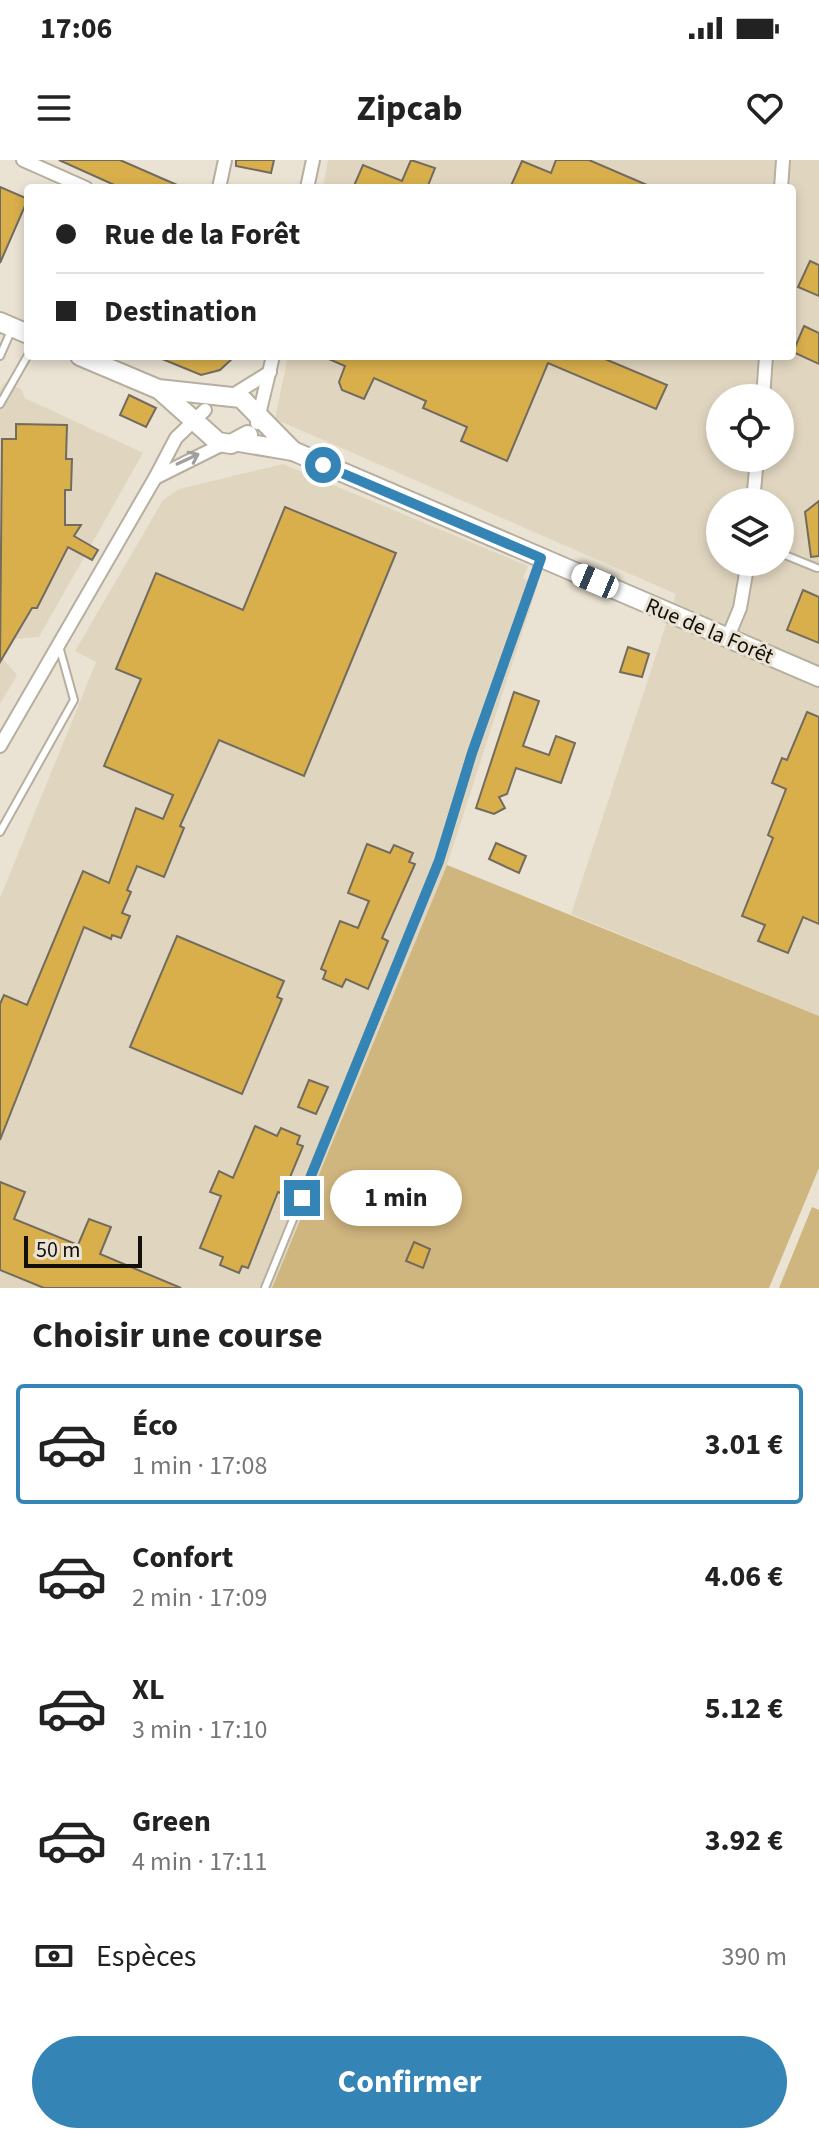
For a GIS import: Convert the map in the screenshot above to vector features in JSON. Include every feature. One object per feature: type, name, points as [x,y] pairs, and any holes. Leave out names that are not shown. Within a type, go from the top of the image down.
[{"type":"street","points":[[23,160],[77,184]]},
{"type":"street","points":[[220,184],[225,160]]},
{"type":"street","points":[[308,184],[313,160]]},
{"type":"street","points":[[781,184],[783,160]]},
{"type":"street","points":[[89,360],[211,410],[244,429]]},
{"type":"street","points":[[155,478],[244,429],[270,372],[272,360]]},
{"type":"street","points":[[764,384],[766,360]]},
{"type":"street","points":[[0,746],[155,478],[167,451],[211,410],[270,372]]},
{"type":"street","points":[[158,389],[211,410],[244,429]]},
{"type":"street","name":"Rue de la Forêt","points":[[244,429],[819,677]]},
{"type":"street","name":"Rue de la Forêt","points":[[244,429],[293,451]]},
{"type":"street","points":[[728,637],[740,608],[746,576]]},
{"type":"lane","points":[[0,356],[13,328]]},
{"type":"lane","points":[[0,404],[25,360]]},
{"type":"lane","points":[[265,1288],[439,861],[472,753],[541,558]]},
{"type":"lane","points":[[794,559],[817,568]]},
{"type":"lane","points":[[0,832],[74,700],[59,644]]},
{"type":"shaded area","points":[[328,160],[819,160],[819,1016],[571,914],[676,594],[275,419],[287,360],[796,360],[796,184],[324,184]]},
{"type":"shaded area","points":[[5,382],[21,389],[25,398],[143,453],[39,637],[13,639],[2,658],[17,675],[0,704],[0,390]]},
{"type":"shaded area","points":[[283,464],[528,566],[523,578],[538,584],[447,865],[272,1288],[0,1288],[0,898],[96,662],[75,651],[163,500],[179,489]]},
{"type":"shaded area","points":[[447,865],[819,1016],[819,1168],[769,1288],[272,1288]]},
{"type":"shaded area","points":[[812,1207],[819,1210],[819,1288],[779,1288]]},
{"type":"building","points":[[59,160],[120,160],[175,184],[112,184]]},
{"type":"building","points":[[236,160],[274,160],[271,173],[236,166]]},
{"type":"building","points":[[411,160],[435,168],[429,184],[355,184],[363,165],[402,181]]},
{"type":"building","points":[[556,160],[589,160],[645,184],[512,184],[522,161],[551,173]]},
{"type":"building","points":[[0,187],[24,197],[24,208],[0,263]]},
{"type":"building","points":[[810,261],[819,265],[819,296],[798,287]]},
{"type":"building","points":[[804,326],[819,333],[819,364],[796,353]]},
{"type":"building","points":[[165,360],[231,360],[220,370],[201,375]]},
{"type":"building","points":[[331,360],[608,360],[667,385],[656,409],[548,363],[507,461],[461,441],[467,427],[423,408],[426,401],[374,378],[364,399],[342,390],[339,382],[345,366]]},
{"type":"building","points":[[129,395],[156,408],[146,427],[120,415]]},
{"type":"building","points":[[16,424],[67,425],[66,459],[72,459],[71,490],[65,490],[65,525],[81,525],[74,536],[98,550],[92,560],[68,547],[37,608],[32,608],[0,662],[2,439],[16,439]]},
{"type":"building","points":[[819,501],[819,556],[811,557],[805,512]]},
{"type":"building","points":[[285,507],[396,553],[304,776],[219,740],[180,826],[184,828],[164,877],[137,866],[127,890],[131,892],[122,913],[130,916],[121,938],[112,935],[111,939],[84,927],[0,1140],[0,1004],[4,995],[27,1005],[83,871],[109,883],[136,808],[163,819],[173,795],[104,766],[141,679],[116,669],[156,573],[243,610]]},
{"type":"building","points":[[803,590],[819,597],[819,643],[787,630]]},
{"type":"building","points":[[628,647],[649,654],[642,677],[620,672]]},
{"type":"building","points":[[514,692],[539,701],[523,746],[549,755],[556,736],[575,743],[561,783],[516,768],[507,794],[499,797],[505,808],[494,814],[476,808]]},
{"type":"building","points":[[807,712],[819,717],[819,924],[803,917],[788,953],[758,941],[765,925],[742,916],[773,838],[768,835],[786,789],[772,783],[782,758],[787,760]]},
{"type":"building","points":[[496,843],[526,856],[519,873],[489,859]]},
{"type":"building","points":[[367,844],[390,853],[394,845],[413,853],[409,862],[415,864],[382,938],[388,941],[368,989],[346,979],[342,987],[323,979],[326,971],[321,969],[340,921],[358,928],[369,901],[348,893]]},
{"type":"building","points":[[177,936],[284,981],[277,997],[282,999],[242,1094],[130,1047]]},
{"type":"building","points":[[309,1080],[328,1087],[316,1114],[298,1107]]},
{"type":"building","points":[[255,1126],[277,1136],[281,1128],[300,1136],[297,1144],[303,1146],[283,1194],[278,1192],[248,1268],[242,1266],[239,1273],[220,1265],[223,1257],[200,1248],[221,1196],[210,1192],[219,1171],[233,1178]]},
{"type":"building","points":[[0,1182],[25,1192],[14,1219],[78,1245],[89,1219],[111,1227],[100,1254],[181,1288],[44,1288],[0,1270]]},
{"type":"building","points":[[414,1242],[430,1249],[423,1268],[406,1261]]},
{"type":"route","points":[[302,1198],[439,861],[472,753],[541,558],[323,465]]}]
